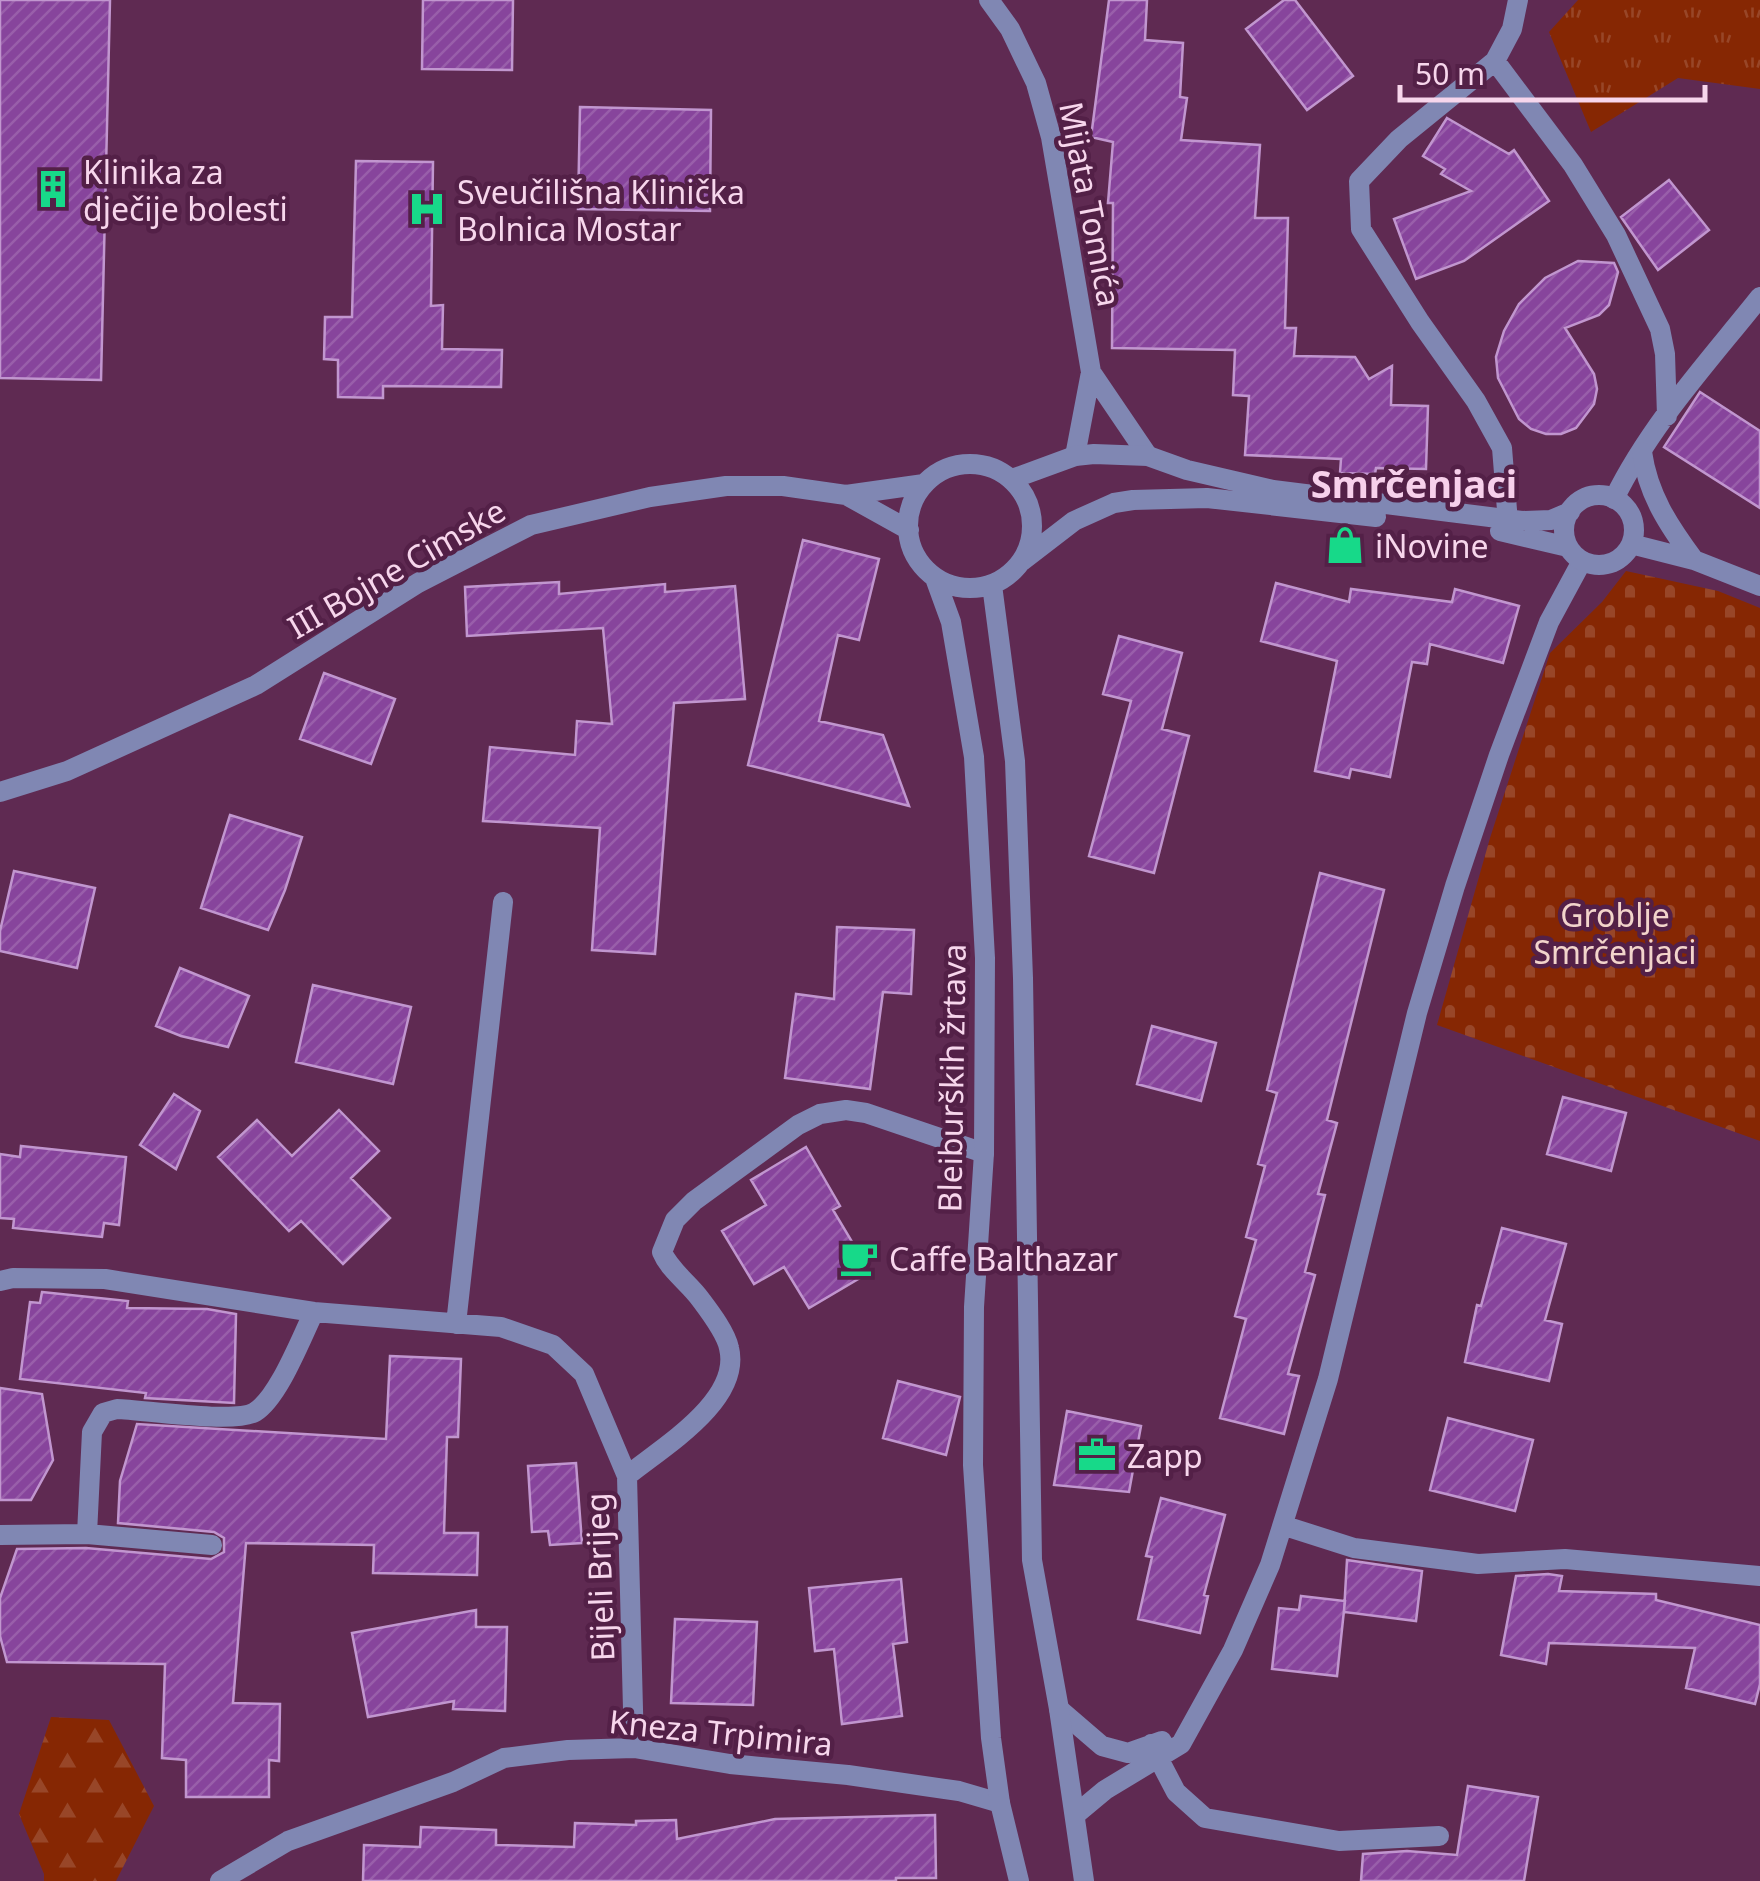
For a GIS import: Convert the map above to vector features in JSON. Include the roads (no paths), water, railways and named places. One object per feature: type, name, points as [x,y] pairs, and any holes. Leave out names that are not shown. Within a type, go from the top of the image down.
[{"type":"street","name":"Mijata Tomića","points":[[989,0],[1010,30],[1036,83],[1051,137],[1091,372],[1075,456]]},
{"type":"street","points":[[1505,520],[1508,510],[1502,448],[1476,401],[1361,229],[1359,181],[1399,139],[1495,60],[1512,29],[1518,0]]},
{"type":"street","points":[[1495,60],[1573,165],[1616,235],[1660,330],[1667,416]]},
{"type":"street","points":[[1614,499],[1667,416],[1760,297]]},
{"type":"street","points":[[1665,367],[1674,374],[1700,374]]},
{"type":"street","name":"Mijata Tomića","points":[[1091,372],[1148,456]]},
{"type":"street","points":[[1642,452],[1646,477],[1664,520],[1694,560]]},
{"type":"street","points":[[1012,479],[1075,456],[1094,454],[1148,456],[1187,470],[1273,490],[1505,520],[1551,520],[1570,512],[1585,498],[1604,496],[1630,513],[1634,534],[1631,544],[1616,561],[1593,565],[1575,554],[1507,532],[1207,498],[1114,503],[1059,530],[1009,575],[992,585],[973,589],[935,578],[920,563],[910,544],[913,501],[924,484],[942,470],[962,464],[984,465],[1012,479],[1031,509],[1030,545],[1022,561]]},
{"type":"street","name":"III Bojne Cimske","points":[[0,792],[67,770],[256,685],[418,583],[531,525],[650,497],[726,486],[783,486],[846,495],[924,484]]},
{"type":"street","name":"III Bojne Cimske","points":[[846,495],[909,530]]},
{"type":"street","points":[[1059,1709],[1102,1746],[1128,1754],[1155,1752],[1181,1744],[1234,1650],[1284,1526],[1328,1379],[1418,1013],[1454,886],[1575,554],[1564,531],[1570,512]]},
{"type":"street","points":[[1631,544],[1694,560],[1760,586]]},
{"type":"street","name":"Bleiburških žrtava","points":[[935,578],[951,622],[974,757],[985,958],[984,1152],[974,1307],[973,1465],[992,1738],[1000,1803],[1019,1881]]},
{"type":"street","points":[[992,585],[1015,761],[1023,978],[1032,1560],[1084,1881]]},
{"type":"street","points":[[456,1324],[502,902]]},
{"type":"street","points":[[626,1476],[700,1420],[722,1391],[728,1371],[730,1348],[701,1300],[667,1263],[662,1252],[676,1220],[694,1202],[820,1114],[846,1110],[866,1113],[984,1152]]},
{"type":"street","name":"Bijeli Brijeg","points":[[0,1281],[105,1279],[314,1312],[501,1327],[554,1345],[584,1374],[626,1476],[634,1748]]},
{"type":"street","points":[[87,1534],[92,1432],[104,1414],[116,1409],[223,1417],[253,1414],[270,1398],[314,1312]]},
{"type":"street","points":[[1284,1526],[1354,1548],[1478,1564],[1566,1558],[1760,1576]]},
{"type":"street","points":[[0,1535],[87,1534],[212,1545]]},
{"type":"street","name":"Kneza Trpimira","points":[[220,1881],[288,1840],[453,1782],[504,1758],[568,1750],[634,1748],[730,1764],[940,1788],[1000,1803]]},
{"type":"street","points":[[1075,1815],[1155,1752]]},
{"type":"street","points":[[1155,1752],[1176,1792],[1205,1818],[1339,1840],[1439,1836]]},
{"type":"place","name":"Klinika za dječije bolesti","points":[[53,189]]},
{"type":"place","name":"Sveučilišna Klinička Bolnica Mostar","points":[[427,209]]},
{"type":"place","name":"iNovine","points":[[1345,545]]},
{"type":"place","name":"Caffe Balthazar","points":[[859,1258]]},
{"type":"place","name":"Zapp","points":[[1097,1455]]},
{"type":"district","name":"Smrčenjaci","points":[[1414,483]]},
{"type":"park label","name":"Groblje Smrčenjaci","points":[[1615,932]]}]
